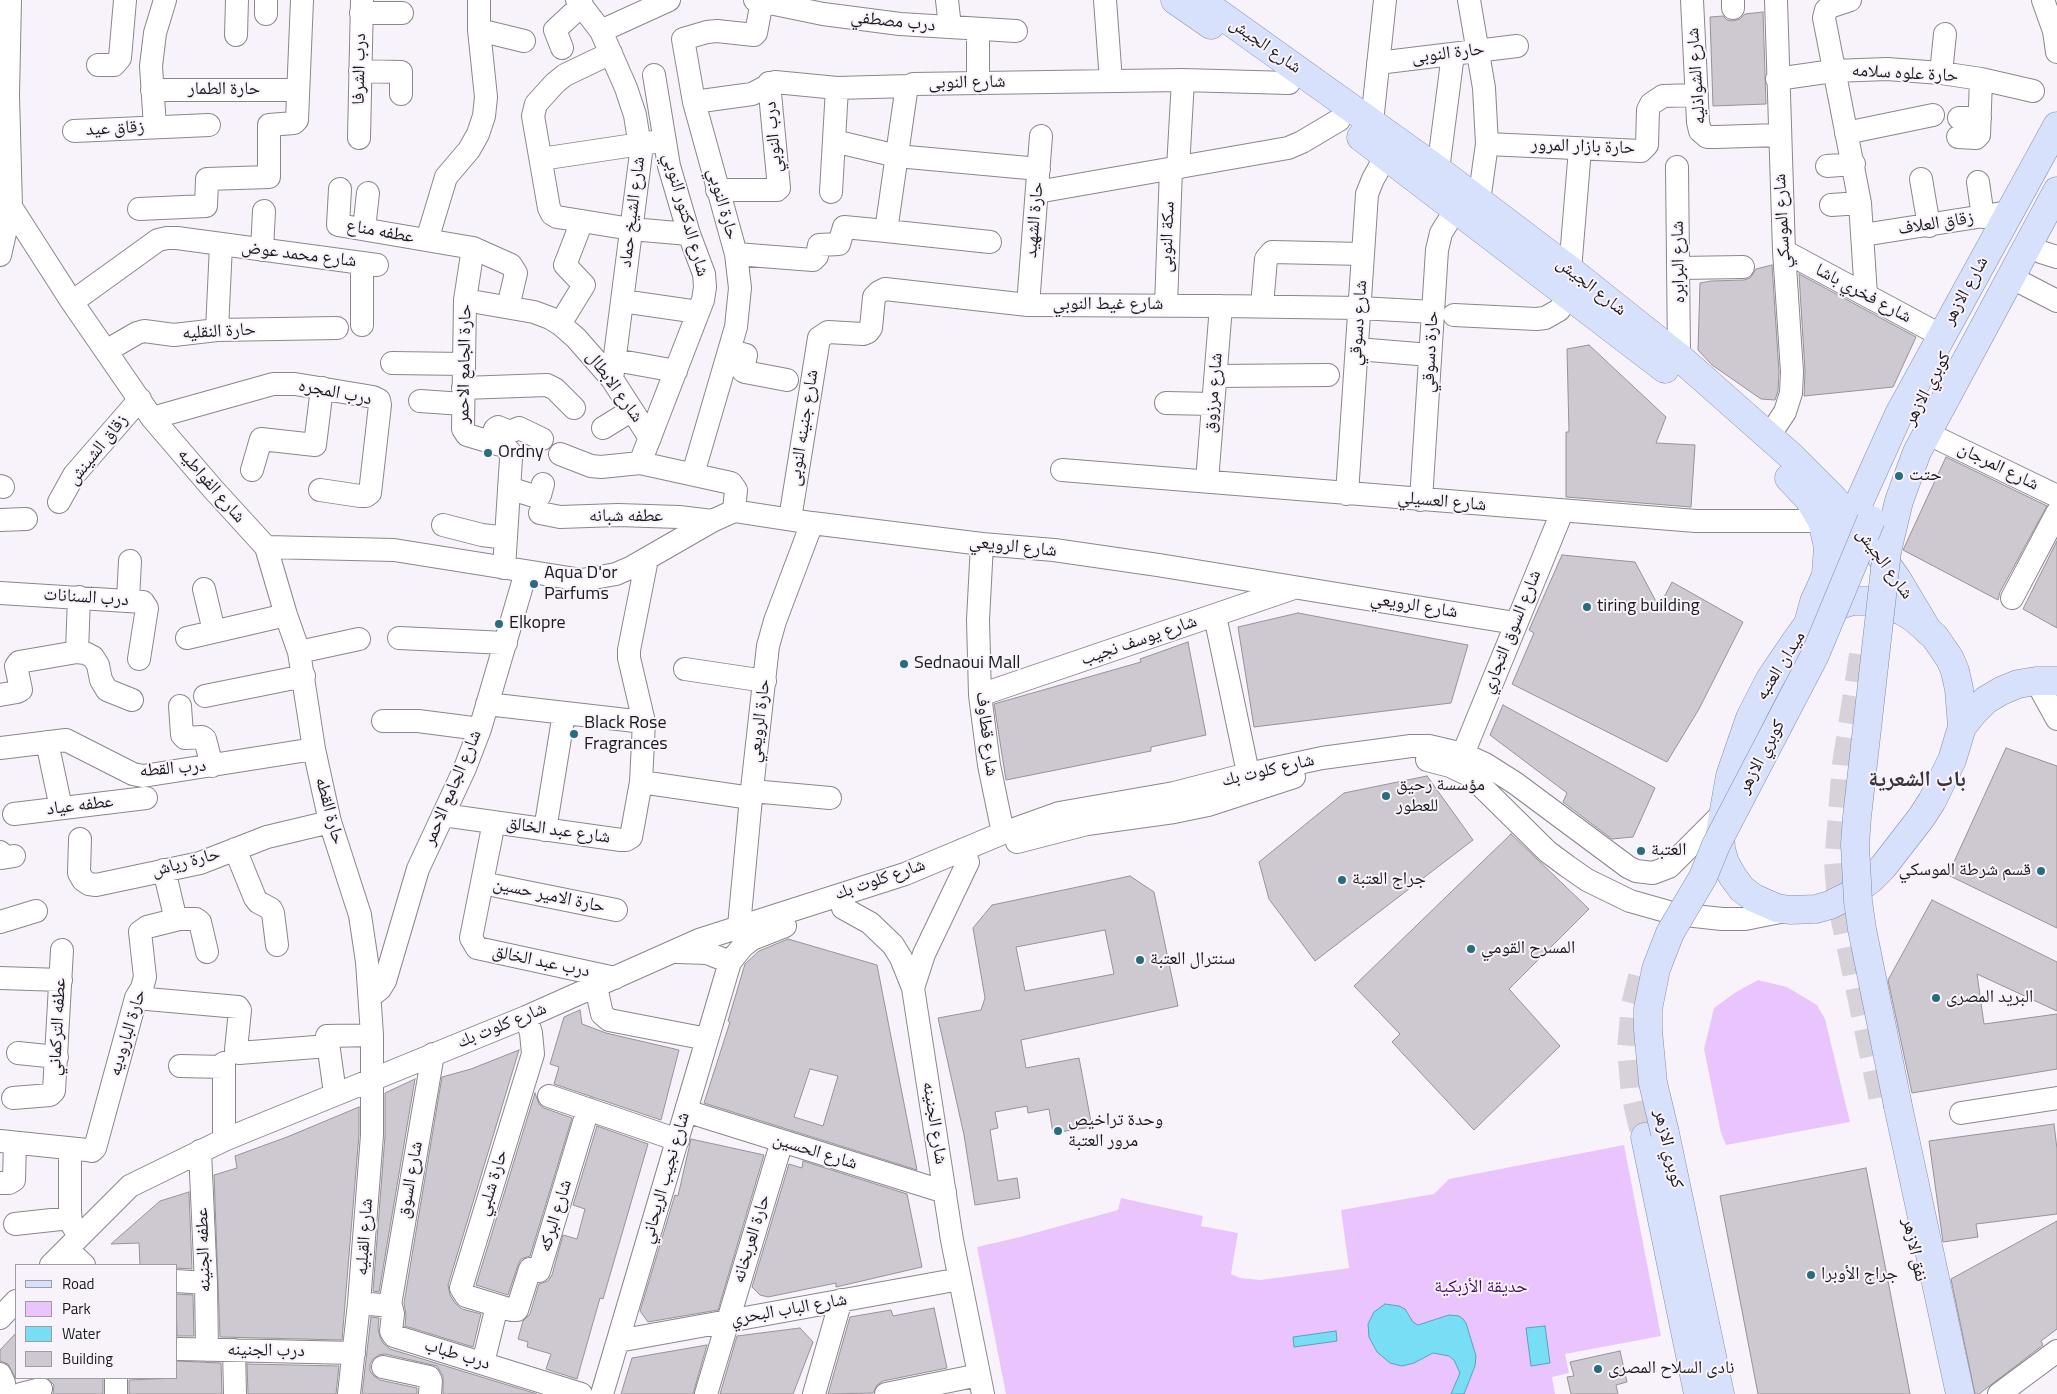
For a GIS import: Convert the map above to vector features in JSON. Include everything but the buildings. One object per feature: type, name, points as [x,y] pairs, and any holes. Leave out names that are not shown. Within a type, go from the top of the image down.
[{"type":"main road","name":"شارع الجيش","points":[[1175,0],[1386,156],[1468,205],[1570,283],[1679,357],[1812,476],[1851,518],[1897,579],[1928,631]]},
{"type":"main road","name":"شارع الجيش","points":[[1200,0],[1438,170],[1468,205]]},
{"type":"main road","name":"شارع الازهر","points":[[1808,624],[1814,602],[1826,574],[1899,414],[2057,126]]},
{"type":"main road","name":"كوبري الازهر","points":[[1720,1394],[1655,1135],[1648,1030],[1652,987],[1662,951],[1670,933],[1700,884],[1716,845],[1815,656],[1858,555],[1895,455],[1922,397],[2057,156]]},
{"type":"main road","name":"كوبري الازهر","points":[[1960,1394],[1891,1107],[1857,892],[1855,845],[1857,817],[1887,551],[1899,501],[1917,452],[2057,191]]},
{"type":"main road","points":[[1897,579],[1901,533],[1939,439],[2024,284],[2049,255],[2057,224]]},
{"type":"main road","name":"شارع الجيش","points":[[1570,283],[1660,366],[1766,454],[1808,498],[1822,521],[1828,547],[1826,574]]},
{"type":"main road","name":"ميدان العتبه","points":[[1854,601],[1870,601],[1902,611],[1915,619],[1928,631],[1943,647],[1955,671],[1959,690],[1962,727],[1952,760],[1932,802],[1883,867],[1858,890],[1830,905],[1816,909],[1790,910],[1777,908],[1754,898],[1742,889],[1733,877],[1721,849],[1720,833],[1722,814],[1733,767],[1750,718],[1774,672],[1808,624],[1837,606],[1854,601]]},
{"type":"main road","points":[[1962,727],[1973,713],[1994,696],[2018,684],[2046,681]]},
{"type":"main road","name":"نفق الازهر","points":[[1891,1107],[1944,1394]]},
{"type":"main road","points":[[1655,1135],[1698,1394]]},
{"type":"street","points":[[0,256],[5,208],[4,93],[10,0]]},
{"type":"street","points":[[98,66],[114,65],[120,58],[125,0]]},
{"type":"street","points":[[155,127],[151,66],[155,33],[164,0]]},
{"type":"street","points":[[236,35],[237,0]]},
{"type":"street","points":[[139,209],[206,206],[206,179],[269,176],[268,127],[270,124],[296,122],[302,0]]},
{"type":"street","points":[[427,240],[446,177],[469,150],[478,134],[484,116],[486,97],[479,30],[479,0]]},
{"type":"street","points":[[601,31],[669,0]]},
{"type":"street","points":[[947,0],[950,28]]},
{"type":"street","points":[[1105,0],[1111,81]]},
{"type":"street","points":[[1372,122],[1385,0]]},
{"type":"street","points":[[1468,205],[1487,144],[1484,88],[1469,0]]},
{"type":"street","name":"شارع الشواذليه","points":[[1692,0],[1700,131],[1707,137],[1779,135]]},
{"type":"street","name":"شارع الموسكي","points":[[1769,436],[1786,412],[1792,383],[1779,135],[1776,0]]},
{"type":"street","points":[[1850,0],[1829,7],[1824,14],[1833,71],[1854,164],[1860,203],[1866,295]]},
{"type":"street","points":[[2043,0],[2054,31],[2057,52]]},
{"type":"street","name":"درب مصطفي","points":[[758,1],[832,15],[900,24],[1016,31]]},
{"type":"street","name":"حارة النوبي","points":[[694,474],[730,351],[739,308],[740,288],[734,247],[694,102],[684,38],[717,31],[731,31],[750,35],[756,33],[758,1]]},
{"type":"street","points":[[562,48],[555,30],[580,2]]},
{"type":"street","name":"شارع الشيخ حماد","points":[[580,2],[601,31],[626,88],[635,115],[641,153],[613,369]]},
{"type":"street","points":[[362,6],[402,13]]},
{"type":"street","name":"درب الشرفا","points":[[359,138],[362,6]]},
{"type":"street","points":[[978,29],[978,83]]},
{"type":"street","points":[[479,30],[524,42]]},
{"type":"street","points":[[1941,73],[1945,34]]},
{"type":"street","name":"حارة النوبى","points":[[1378,63],[1517,46]]},
{"type":"street","points":[[611,53],[565,75],[536,104],[533,116],[549,208],[552,214],[557,217],[813,260],[817,256],[819,245],[839,244],[844,226],[990,242]]},
{"type":"street","points":[[1438,170],[1453,54]]},
{"type":"street","points":[[626,88],[686,60]]},
{"type":"street","name":"حارة علوه سلامه","points":[[1777,78],[1833,71],[1887,70],[1941,73],[1980,79],[2033,91]]},
{"type":"street","points":[[360,71],[401,72],[401,94]]},
{"type":"street","name":"شارع الدكتور النوبي","points":[[640,463],[703,300],[705,287],[704,274],[673,181],[654,75]]},
{"type":"street","points":[[1969,127],[1980,79]]},
{"type":"street","name":"شارع النوبى","points":[[886,231],[906,92],[909,86],[913,84],[1183,80],[1289,83]]},
{"type":"street","name":"سكة النوبى","points":[[1166,305],[1174,168],[1183,80]]},
{"type":"street","points":[[694,102],[752,94],[769,84],[781,82],[837,88],[909,86]]},
{"type":"street","name":"درب النوبي","points":[[717,190],[777,190],[779,188],[769,84]]},
{"type":"street","points":[[831,192],[837,88]]},
{"type":"street","name":"حارة الطمار","points":[[152,90],[297,90]]},
{"type":"street","name":"حارة بازار المرور","points":[[1487,144],[1641,151],[1647,144],[1648,110],[1650,104],[1663,96],[1697,94]]},
{"type":"street","points":[[1846,132],[1933,115]]},
{"type":"street","points":[[1037,192],[1288,148],[1339,120]]},
{"type":"street","name":"زقاق عيد","points":[[74,131],[209,125]]},
{"type":"street","name":"حارة الشهيد","points":[[1028,305],[1041,136]]},
{"type":"street","points":[[541,159],[665,140]]},
{"type":"street","points":[[834,141],[897,156],[1039,170]]},
{"type":"street","points":[[1570,283],[1580,149]]},
{"type":"street","name":"شارع دسوقي","points":[[1347,494],[1367,194],[1386,156]]},
{"type":"street","points":[[1827,166],[1854,164]]},
{"type":"street","name":"شارع البرابره","points":[[1677,167],[1679,357]]},
{"type":"street","points":[[1921,180],[1929,226]]},
{"type":"street","points":[[1978,182],[1983,217]]},
{"type":"street","name":"عطفه مناع","points":[[340,189],[338,225],[473,248],[511,265],[515,268],[516,273],[508,307]]},
{"type":"street","points":[[364,229],[368,193]]},
{"type":"street","points":[[1831,206],[1860,203]]},
{"type":"street","name":"حارة دسوقي","points":[[1422,500],[1430,355],[1444,314],[1437,250],[1441,233],[1468,205]]},
{"type":"street","name":"شارع الفواطيه","points":[[5,208],[152,418],[266,546]]},
{"type":"street","points":[[262,250],[264,211]]},
{"type":"street","name":"زقاق العلاف","points":[[1863,235],[2009,212]]},
{"type":"street","points":[[560,324],[584,285],[565,265],[582,221]]},
{"type":"street","name":"شارع محمد عوض","points":[[72,302],[158,240],[177,238],[370,264],[362,325]]},
{"type":"street","points":[[217,330],[221,244]]},
{"type":"street","name":"حارة الجامع الاحمر","points":[[473,248],[465,300],[464,433],[504,446],[510,452],[506,538],[515,570]]},
{"type":"street","name":"شارع فخري باشا","points":[[1784,251],[1942,336]]},
{"type":"street","points":[[1262,306],[1266,259],[1272,252],[1363,254]]},
{"type":"street","points":[[1679,268],[1743,267]]},
{"type":"street","name":"شارع غيط النوبي","points":[[819,338],[828,332],[863,334],[868,332],[871,328],[874,297],[879,292],[885,290],[1028,305],[1360,308],[1545,318],[1559,310],[1570,283]]},
{"type":"street","points":[[2024,284],[2057,301]]},
{"type":"street","name":"شارع الابطال","points":[[465,300],[534,312],[560,324],[613,369],[632,410],[650,438]]},
{"type":"street","points":[[622,301],[698,312]]},
{"type":"street","name":"شارع مرزوق","points":[[1207,481],[1222,306]]},
{"type":"street","name":"حارة النقليه","points":[[106,351],[137,333],[144,332],[174,335],[217,330],[337,328]]},
{"type":"street","name":"شارع جنينه النوبى","points":[[801,521],[819,338]]},
{"type":"street","points":[[1357,348],[1430,355]]},
{"type":"street","points":[[730,351],[746,355],[745,372],[787,380]]},
{"type":"street","points":[[392,363],[464,364]]},
{"type":"street","points":[[613,369],[676,370]]},
{"type":"street","points":[[1216,376],[1328,375]]},
{"type":"street","name":"درب المجره","points":[[152,418],[262,385],[284,383],[373,397],[378,400],[380,404],[370,493],[366,496],[360,496],[320,490]]},
{"type":"street","points":[[420,402],[546,385],[555,389],[574,408]]},
{"type":"street","points":[[252,470],[259,441],[264,438],[315,445],[322,388]]},
{"type":"street","name":"زقاق الشينش","points":[[59,502],[74,475],[140,399]]},
{"type":"street","points":[[1166,403],[1213,404]]},
{"type":"street","points":[[603,428],[632,410]]},
{"type":"street","points":[[491,442],[495,429],[498,427],[510,432],[519,428],[542,439]]},
{"type":"street","name":"شارع المرجان","points":[[1939,439],[2057,496]]},
{"type":"street","points":[[266,546],[394,550],[582,580],[599,578],[624,571],[712,520],[734,511],[734,486],[731,483],[640,463],[600,467],[585,464],[560,454]]},
{"type":"street","name":"شارع العسيلي","points":[[1062,470],[1562,512],[1696,521],[1822,521]]},
{"type":"street","points":[[509,488],[537,497],[540,495],[543,484]]},
{"type":"street","name":"شارع الرويعي","points":[[734,511],[982,544],[1054,550],[1515,623]]},
{"type":"street","name":"شارع السوق التجاري","points":[[1463,754],[1562,512]]},
{"type":"street","name":"عطفه شبانه","points":[[540,513],[560,517],[618,515],[712,520]]},
{"type":"street","points":[[2012,598],[2057,513]]},
{"type":"street","points":[[0,520],[26,519]]},
{"type":"street","name":"حارة الرويعي","points":[[738,926],[768,646],[801,521]]},
{"type":"street","points":[[444,525],[482,535],[506,538]]},
{"type":"street","name":"شارع قطاوف","points":[[982,544],[978,620],[980,696],[989,764],[1003,832]]},
{"type":"street","name":"حارة القطه","points":[[266,546],[299,652],[314,749],[330,822],[360,915],[364,935],[370,997],[372,1079]]},
{"type":"street","name":"شارع عبد الخالق","points":[[443,816],[626,840],[631,837],[641,782],[644,722],[629,658],[629,650],[647,559]]},
{"type":"street","points":[[128,600],[130,561]]},
{"type":"street","name":"شارع الجامع الاحمر","points":[[370,997],[380,989],[385,981],[418,869],[465,768],[480,729],[506,643],[515,570]]},
{"type":"street","name":"شارع يوسف نجيب","points":[[980,696],[1297,587]]},
{"type":"street","points":[[204,589],[214,631]]},
{"type":"street","name":"درب السنانات","points":[[0,593],[143,602],[147,608],[139,659]]},
{"type":"street","points":[[77,652],[79,597]]},
{"type":"street","points":[[187,638],[286,615]]},
{"type":"street","points":[[1214,616],[1250,782]]},
{"type":"street","points":[[398,638],[506,643]]},
{"type":"street","points":[[299,652],[359,639]]},
{"type":"street","points":[[0,695],[20,690],[16,666],[19,662],[77,652],[93,657],[98,664],[101,680],[107,690],[132,700]]},
{"type":"street","points":[[685,669],[765,681]]},
{"type":"street","points":[[205,696],[304,676]]},
{"type":"street","points":[[2046,681],[2057,719]]},
{"type":"street","points":[[488,704],[644,722]]},
{"type":"street","points":[[180,706],[182,735],[185,738],[202,737],[205,739],[212,766]]},
{"type":"street","points":[[545,830],[564,713]]},
{"type":"street","points":[[383,721],[442,723],[480,729]]},
{"type":"street","name":"درب القطه","points":[[0,748],[66,740],[133,774],[143,776],[314,749]]},
{"type":"street","points":[[47,742],[61,808]]},
{"type":"street","name":"شارع كلوت بك","points":[[52,1264],[72,1234],[130,1186],[224,1140],[526,1017],[699,940],[905,874],[1057,831],[1087,824],[1174,812],[1208,805],[1250,782],[1322,758],[1411,746],[1446,749],[1463,754],[1485,764],[1515,784],[1628,868],[1636,871],[1653,873],[1670,867],[1722,814]]},
{"type":"street","name":"شارع كلوت بك","points":[[730,962],[743,946],[760,935],[917,885],[1003,832],[1059,813],[1174,793],[1295,776],[1350,765],[1422,760],[1450,766],[1471,776],[1515,817],[1531,835],[1567,866],[1587,880],[1630,901],[1676,914],[1722,919],[1752,918],[1790,910]]},
{"type":"street","points":[[641,782],[751,795],[830,798]]},
{"type":"street","name":"عطفه عياد","points":[[14,814],[146,798]]},
{"type":"street","name":"حارة رياش","points":[[80,839],[79,873],[83,880],[89,884],[96,885],[200,862],[268,836],[330,822]]},
{"type":"street","name":"درب عبد الخالق","points":[[494,822],[472,938],[477,948],[605,982]]},
{"type":"street","points":[[235,849],[255,898],[258,902],[271,909],[273,913],[277,945]]},
{"type":"street","name":"شارع الجنينه","points":[[965,856],[924,954],[913,988],[945,1192],[981,1384]]},
{"type":"street","points":[[164,870],[175,916],[179,919],[196,919],[200,922],[207,952]]},
{"type":"street","name":"حارة الامير حسين","points":[[482,883],[616,910]]},
{"type":"street","points":[[843,908],[870,923],[892,945],[905,965],[913,988]]},
{"type":"street","points":[[0,922],[36,911]]},
{"type":"street","name":"حارة الباروديه","points":[[70,1149],[92,1151],[95,1148],[136,998],[142,988],[145,977],[140,932],[147,926],[179,919]]},
{"type":"street","name":"عطفه التركماني","points":[[13,1098],[52,1093],[57,1057],[62,950]]},
{"type":"street","points":[[670,953],[683,951],[707,953],[730,962]]},
{"type":"street","name":"شارع نجيب الريحاني","points":[[602,1394],[730,962]]},
{"type":"street","points":[[0,978],[61,980]]},
{"type":"street","points":[[605,982],[602,1014],[608,1020],[707,1040]]},
{"type":"street","points":[[136,998],[238,1007],[240,1012],[228,1060],[224,1140]]},
{"type":"street","name":"حارة شلبي","points":[[507,1308],[466,1296],[461,1288],[533,1054],[531,1033],[526,1017]]},
{"type":"street","points":[[335,1094],[327,1036],[372,1035]]},
{"type":"street","points":[[180,1066],[228,1060],[239,1052],[328,1046]]},
{"type":"street","points":[[18,1053],[57,1057]]},
{"type":"street","name":"شارع السوق","points":[[390,1305],[433,1054]]},
{"type":"street","name":"شارع القبليه","points":[[348,1394],[360,1303],[372,1135],[372,1079]]},
{"type":"street","points":[[549,1096],[678,1140]]},
{"type":"street","points":[[1962,1113],[2057,1098]]},
{"type":"street","name":"شارع البركه","points":[[507,1308],[530,1269],[539,1271],[588,1109]]},
{"type":"street","name":"شارع الحسين","points":[[686,1111],[945,1192]]},
{"type":"street","name":"حارة العربخانه","points":[[706,1394],[782,1141]]},
{"type":"street","points":[[0,1183],[9,1183],[14,1180],[8,1142],[70,1149],[72,1234],[84,1264]]},
{"type":"street","name":"عطفه الجنينه","points":[[200,1152],[207,1350]]},
{"type":"street","points":[[15,1224],[72,1234]]},
{"type":"street","name":"شارع الباب البحري","points":[[618,1341],[960,1279]]},
{"type":"street","points":[[178,1281],[206,1283]]},
{"type":"street","points":[[814,1394],[841,1300]]},
{"type":"street","points":[[360,1303],[390,1305]]},
{"type":"street","name":"درب طباب","points":[[390,1305],[393,1309],[391,1331],[394,1336],[580,1394]]},
{"type":"street","points":[[483,1363],[507,1308]]},
{"type":"street","name":"درب الجنينه","points":[[179,1349],[354,1353]]},
{"type":"street","points":[[234,1350],[235,1394]]},
{"type":"street","points":[[2011,1391],[2057,1351]]},
{"type":"street","points":[[384,1367],[429,1377],[431,1381],[430,1394]]},
{"type":"street","points":[[0,1374],[4,1383],[5,1394]]},
{"type":"street","points":[[116,1379],[116,1394]]},
{"type":"street","points":[[886,1394],[981,1384]]},
{"type":"green space","points":[[1758,980],[1787,987],[1817,1005],[1825,1019],[1850,1122],[1726,1145],[1721,1133],[1704,1049],[1714,1008],[1736,992]]},
{"type":"green space","name":"حديقة الأزبكية","points":[[1624,1145],[1661,1336],[1565,1354],[1569,1373],[1552,1377],[1555,1394],[1006,1394],[977,1247],[1118,1210],[1121,1198],[1203,1216],[1201,1226],[1238,1233],[1231,1274],[1240,1278],[1260,1280],[1343,1269],[1349,1268],[1341,1210],[1434,1194],[1449,1179]]},
{"type":"water","points":[[1385,1304],[1405,1309],[1413,1322],[1418,1325],[1449,1315],[1459,1316],[1463,1319],[1466,1323],[1476,1356],[1475,1366],[1464,1394],[1451,1394],[1460,1373],[1454,1360],[1449,1356],[1433,1353],[1414,1363],[1402,1366],[1390,1363],[1377,1352],[1369,1337],[1368,1324],[1374,1312]]},
{"type":"water","points":[[1545,1326],[1550,1363],[1531,1366],[1526,1328]]},
{"type":"water","points":[[1336,1331],[1337,1341],[1294,1347],[1293,1337]]},
{"type":"tunnel","points":[[1863,655],[1846,765],[1838,863],[1841,901],[1883,1100]]},
{"type":"tunnel","points":[[1642,977],[1635,1005],[1631,1049],[1635,1094],[1645,1137]]},
{"type":"place","name":"Ordny","points":[[488,453]]},
{"type":"place","name":"حتت","points":[[1899,476]]},
{"type":"place","name":"Aqua D'or Parfums","points":[[534,584]]},
{"type":"place","name":"tiring building","points":[[1587,607]]},
{"type":"place","name":"Elkopre","points":[[499,624]]},
{"type":"place","name":"Sednaoui Mall","points":[[904,664]]},
{"type":"place","name":"Black Rose Fragrances","points":[[574,734]]},
{"type":"place","name":"مؤسسة رحيق للعطور","points":[[1386,796]]},
{"type":"place","name":"العتبة","points":[[1641,851]]},
{"type":"place","name":"قسم شرطة الموسكي","points":[[2041,871]]},
{"type":"place","name":"جراج العتبة","points":[[1342,880]]},
{"type":"place","name":"المسرح القومي","points":[[1471,949]]},
{"type":"place","name":"سنترال العتبة","points":[[1140,960]]},
{"type":"place","name":"البريد المصرى","points":[[1936,998]]},
{"type":"place","name":"وحدة تراخيص مرور العتبة","points":[[1058,1131]]},
{"type":"place","name":"جراج الأوبرا","points":[[1811,1275]]},
{"type":"place","name":"نادى السلاح المصرى","points":[[1598,1369]]},
{"type":"district","name":"باب الشعرية","points":[[1917,781]]}]
